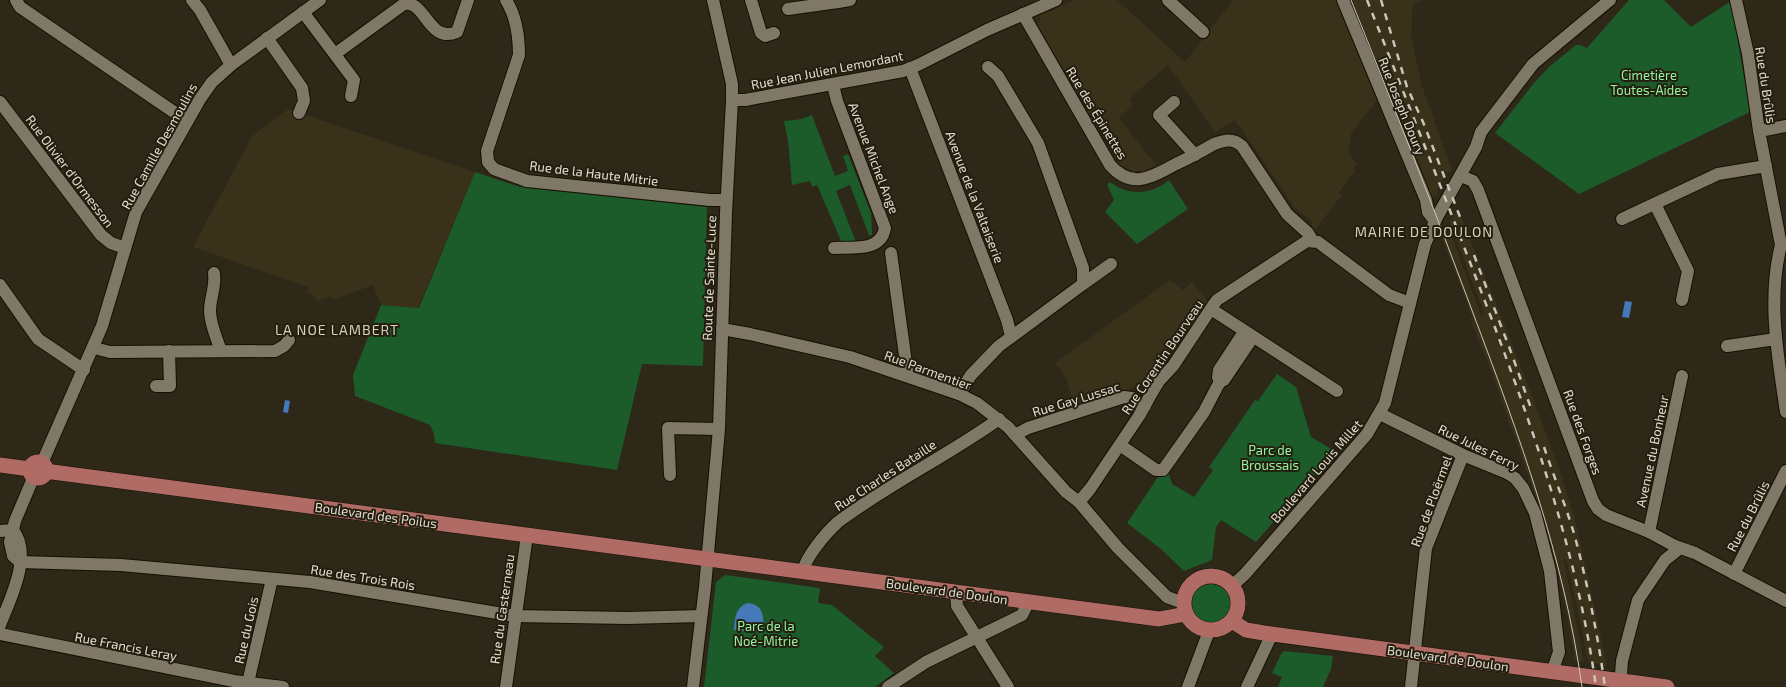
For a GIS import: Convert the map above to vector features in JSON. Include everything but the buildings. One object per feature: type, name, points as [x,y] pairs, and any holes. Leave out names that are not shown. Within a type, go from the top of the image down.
[{"type":"main road","name":"Boulevard des Poilus","points":[[0,465],[708,559]]},
{"type":"main road","name":"Boulevard de Doulon","points":[[708,559],[1159,619],[1168,618],[1185,607]]},
{"type":"main road","points":[[1216,577],[1225,580],[1232,586],[1236,594],[1238,604],[1232,621],[1224,628],[1209,631],[1193,624],[1185,607],[1190,586],[1202,578],[1216,577]]},
{"type":"main road","name":"Boulevard de Doulon","points":[[1232,621],[1246,630],[1272,634],[1552,672],[1620,684],[1667,687]]},
{"type":"street","points":[[16,0],[20,7],[187,122]]},
{"type":"street","points":[[192,0],[200,10],[230,65]]},
{"type":"street","name":"Rue Camille Desmoulins","points":[[20,562],[13,556],[10,542],[13,530],[38,470],[94,348],[104,320],[136,212],[206,91],[230,65],[267,38],[304,7],[320,0]]},
{"type":"street","points":[[335,54],[404,4],[408,3],[415,5],[434,30],[452,34],[457,32],[468,0]]},
{"type":"street","name":"Rue de la Haute Mitrie","points":[[506,0],[513,14],[519,38],[519,54],[487,151],[487,160],[492,167],[502,173],[532,182],[702,200],[726,200]]},
{"type":"street","name":"Route de Sainte-Luce","points":[[693,687],[708,559],[719,429],[726,200],[732,100],[732,84],[713,0]]},
{"type":"street","points":[[751,0],[761,33],[766,36],[774,33]]},
{"type":"street","points":[[788,9],[850,0]]},
{"type":"street","name":"Rue Jean Julien Lemordant","points":[[732,100],[742,101],[896,73],[910,68],[968,39],[1056,0]]},
{"type":"street","points":[[1168,0],[1203,32]]},
{"type":"street","name":"Rue Joseph Doury","points":[[1343,0],[1426,200],[1428,212],[1435,221]]},
{"type":"street","name":"Boulevard Louis Millet","points":[[1232,586],[1245,574],[1367,434],[1380,414],[1392,379],[1423,252],[1435,221],[1476,147],[1481,132],[1527,70],[1610,0]]},
{"type":"street","name":"Rue du Brûlis","points":[[1736,0],[1749,60],[1759,131],[1784,245],[1777,261],[1774,308],[1776,339],[1786,412]]},
{"type":"street","points":[[304,7],[354,80],[351,96]]},
{"type":"street","name":"Rue des Épinettes","points":[[1023,14],[1110,165],[1115,170],[1128,178],[1141,180],[1148,178],[1222,141],[1234,141],[1238,143],[1287,214],[1308,233],[1312,240],[1318,242],[1389,295],[1410,303]]},
{"type":"street","points":[[267,38],[302,88],[304,101],[299,113]]},
{"type":"street","points":[[988,67],[998,76],[1038,143],[1083,268],[1083,284]]},
{"type":"street","name":"Avenue de la Valtaiserie","points":[[910,68],[1007,320],[1011,336]]},
{"type":"street","name":"Avenue Michel Ange","points":[[832,85],[885,228],[882,238],[870,246],[834,248]]},
{"type":"street","name":"Rue Olivier d'Ormesson","points":[[0,102],[101,236],[111,243],[125,248]]},
{"type":"street","points":[[1174,102],[1159,115],[1194,155]]},
{"type":"street","points":[[1759,131],[1786,126]]},
{"type":"street","points":[[1622,219],[1718,174],[1766,166]]},
{"type":"street","name":"Rue des Forges","points":[[1461,176],[1473,181],[1478,190],[1593,501],[1598,509],[1606,515],[1649,532],[1680,548],[1695,553],[1786,601]]},
{"type":"street","points":[[1655,204],[1688,271],[1682,300]]},
{"type":"street","name":"Rue Corentin Bourveau","points":[[1079,502],[1090,489],[1120,445],[1156,386],[1173,366],[1217,300],[1307,241],[1312,240]]},
{"type":"street","points":[[891,253],[906,375]]},
{"type":"street","points":[[959,394],[971,375],[994,350],[1011,336],[1111,264]]},
{"type":"street","points":[[214,273],[216,284],[210,303],[210,314],[221,351]]},
{"type":"street","points":[[0,285],[38,339],[84,370]]},
{"type":"street","points":[[1211,309],[1248,335],[1337,391]]},
{"type":"street","name":"Rue Parmentier","points":[[722,329],[845,356],[906,375],[959,394],[976,403],[999,419],[1015,435],[1066,492],[1079,502],[1118,548],[1167,597]]},
{"type":"street","points":[[1120,445],[1156,470],[1163,470],[1204,412],[1220,382],[1218,376],[1219,370],[1248,335]]},
{"type":"street","points":[[1727,346],[1776,339]]},
{"type":"street","points":[[94,348],[110,352],[275,350],[284,346],[289,340]]},
{"type":"street","points":[[156,386],[170,386],[170,351]]},
{"type":"street","name":"Avenue du Bonheur","points":[[1649,532],[1682,376]]},
{"type":"street","name":"Rue Gay Lussac","points":[[1015,435],[1028,428],[1124,397],[1132,398],[1145,406]]},
{"type":"street","name":"Rue Jules Ferry","points":[[1380,414],[1462,454],[1507,473],[1515,478],[1523,488],[1535,513],[1550,571],[1552,607],[1558,643],[1557,659],[1552,672]]},
{"type":"street","name":"Rue Charles Bataille","points":[[803,572],[806,562],[838,522],[894,484],[967,441],[999,419]]},
{"type":"street","points":[[670,475],[668,428],[719,429]]},
{"type":"street","name":"Rue de Ploërmel","points":[[1411,687],[1416,653],[1426,548],[1462,454]]},
{"type":"street","name":"Rue du Brûlis","points":[[1734,574],[1786,471]]},
{"type":"street","points":[[0,532],[13,530]]},
{"type":"street","name":"Rue du Casterneau","points":[[506,687],[514,616],[527,535]]},
{"type":"street","points":[[1620,684],[1622,661],[1638,600],[1665,560],[1680,548]]},
{"type":"street","points":[[0,625],[16,583],[20,562]]},
{"type":"street","name":"Rue des Trois Rois","points":[[20,562],[121,565],[310,582],[514,616],[619,618],[701,616]]},
{"type":"street","name":"Rue du Gois","points":[[248,685],[272,579]]},
{"type":"street","points":[[956,592],[957,606],[1008,687]]},
{"type":"street","points":[[1168,618],[1167,597],[1178,601],[1185,607]]},
{"type":"street","points":[[890,687],[926,662],[1022,615],[1026,607],[1026,602]]},
{"type":"street","points":[[1188,687],[1209,631]]},
{"type":"street","name":"Rue Francis Leray","points":[[0,634],[248,685],[283,687]]},
{"type":"street","points":[[1247,687],[1272,634]]},
{"type":"shaded area","points":[[1074,0],[1117,0],[1185,62],[1233,0],[1336,0],[1377,101],[1351,133],[1349,150],[1352,159],[1357,164],[1353,169],[1355,171],[1339,192],[1342,195],[1315,230],[1311,226],[1313,222],[1295,208],[1235,120],[1215,132],[1168,65],[1129,99],[1133,105],[1119,118],[1156,165],[1144,171],[1133,171],[1121,165],[1038,26],[1041,15]]},
{"type":"shaded area","points":[[1348,0],[1424,0],[1413,4],[1411,37],[1422,86],[1452,170],[1447,173],[1436,192],[1438,195],[1428,200]]},
{"type":"shaded area","points":[[288,109],[475,172],[418,308],[381,305],[373,285],[333,300],[332,296],[318,301],[311,294],[306,292],[308,287],[193,247],[252,136]]},
{"type":"shaded area","points":[[1458,209],[1519,361],[1559,468],[1576,523],[1607,666],[1588,662],[1566,560],[1564,561],[1584,662],[1575,661],[1567,613],[1558,573],[1556,565],[1553,564],[1534,492],[1493,376],[1470,319],[1473,318],[1442,238],[1441,233],[1449,229],[1481,315],[1484,314],[1449,220],[1451,220]]},
{"type":"shaded area","points":[[1170,280],[1183,290],[1192,282],[1208,301],[1164,365],[1159,367],[1156,372],[1156,377],[1148,383],[1145,381],[1137,383],[1134,387],[1075,406],[1066,378],[1055,363]]},
{"type":"green space","name":"Cimetière Toutes-Aides","points":[[1629,0],[1664,0],[1691,27],[1731,1],[1750,112],[1579,194],[1495,133],[1534,83],[1550,66],[1576,45],[1587,48]]},
{"type":"green space","points":[[812,115],[835,176],[848,171],[843,156],[848,154],[871,213],[872,235],[869,235],[850,185],[836,191],[856,242],[842,243],[817,185],[812,187],[810,181],[792,185],[788,141],[784,121],[802,119]]},
{"type":"green space","points":[[475,172],[520,187],[707,207],[703,366],[642,364],[617,470],[435,443],[434,434],[430,425],[355,396],[353,375],[381,305],[419,308]]},
{"type":"green space","points":[[1169,180],[1188,209],[1137,244],[1105,212],[1114,200],[1107,184],[1110,182],[1124,190],[1140,192],[1155,189]]},
{"type":"green space","name":"Parc de Broussais","points":[[1277,374],[1296,387],[1311,437],[1335,451],[1256,542],[1221,520],[1216,527],[1212,560],[1184,571],[1161,549],[1127,523],[1158,477],[1169,474],[1172,484],[1194,497],[1213,470],[1209,467],[1255,400],[1258,401]]},
{"type":"green space","name":"Parc de la Noé-Mitrie","points":[[725,575],[820,588],[818,603],[832,605],[884,647],[875,656],[894,673],[875,687],[704,687],[716,582]]},
{"type":"green space","points":[[1215,584],[1222,587],[1228,593],[1231,604],[1230,612],[1222,621],[1215,624],[1207,624],[1200,621],[1192,612],[1191,600],[1194,593],[1203,585]]},
{"type":"green space","points":[[1284,651],[1333,656],[1331,669],[1323,687],[1278,687],[1282,677],[1272,673]]},
{"type":"water","points":[[1625,301],[1632,302],[1629,318],[1622,317]]},
{"type":"water","points":[[285,400],[290,401],[288,413],[283,412]]},
{"type":"water","points":[[747,603],[753,604],[760,609],[763,617],[763,632],[734,630],[735,618],[738,611]]},
{"type":"tram line","points":[[1351,0],[1443,234],[1523,451],[1552,544],[1564,591],[1582,687]]},
{"type":"railway","points":[[1367,0],[1497,333],[1543,464],[1569,552],[1589,641],[1596,687]]},
{"type":"railway","points":[[1381,0],[1407,87],[1423,122],[1462,222]]},
{"type":"railway","points":[[1474,255],[1532,411]]},
{"type":"railway","points":[[1544,447],[1568,514],[1580,555],[1605,687]]},
{"type":"district","name":"MAIRIE DE DOULON","points":[[1424,231]]},
{"type":"district","name":"LA NOE LAMBERT","points":[[337,329]]}]
